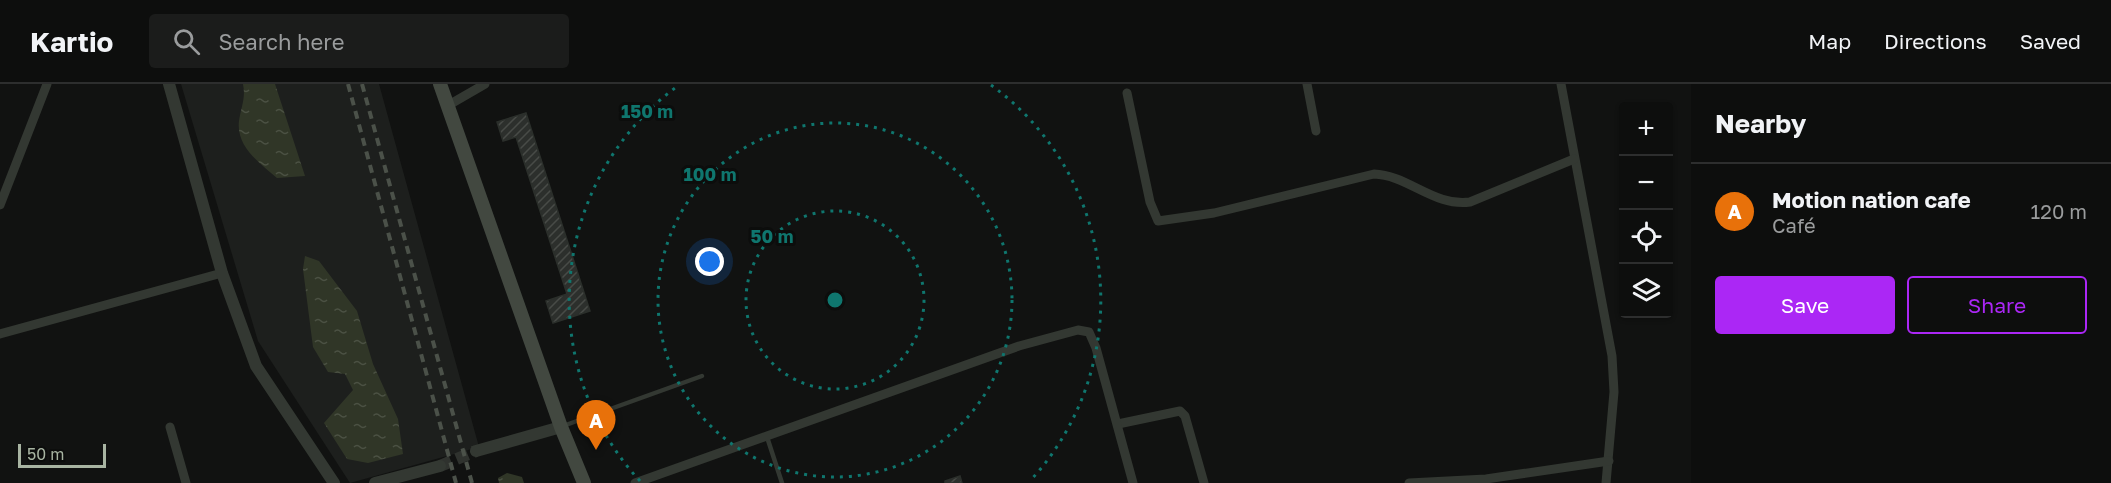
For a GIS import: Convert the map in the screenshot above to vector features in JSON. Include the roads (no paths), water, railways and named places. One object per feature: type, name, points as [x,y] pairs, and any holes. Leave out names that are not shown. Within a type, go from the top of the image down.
[{"type":"main road","points":[[440,84],[561,427],[584,483]]},
{"type":"street","points":[[0,205],[47,84]]},
{"type":"street","points":[[169,84],[222,273],[256,366],[334,483]]},
{"type":"street","points":[[447,106],[485,84]]},
{"type":"street","points":[[1306,84],[1316,131]]},
{"type":"street","points":[[1561,84],[1613,364],[1614,392],[1606,483]]},
{"type":"street","points":[[1127,93],[1150,202],[1158,221],[1214,213],[1374,174],[1392,176],[1452,203],[1470,202],[1574,159]]},
{"type":"street","points":[[0,334],[222,273]]},
{"type":"street","points":[[636,483],[647,481],[1019,346],[1078,330],[1089,332],[1092,336],[1133,483]]},
{"type":"street","points":[[1118,424],[1180,411],[1188,424],[1204,483]]},
{"type":"street","points":[[170,427],[186,483]]},
{"type":"street","points":[[476,451],[561,427]]},
{"type":"street","points":[[1409,483],[1486,479],[1609,461]]},
{"type":"street","points":[[377,483],[420,477],[440,466]]},
{"type":"lane","points":[[561,427],[702,376]]},
{"type":"lane","points":[[767,437],[782,483]]},
{"type":"water","points":[[243,84],[275,84],[305,176],[277,178],[245,147],[239,130],[244,98]]},
{"type":"water","points":[[305,256],[319,261],[357,311],[373,364],[398,419],[403,454],[368,463],[347,459],[324,423],[353,390],[345,374],[328,372],[313,347],[303,269]]},
{"type":"water","points":[[507,473],[522,477],[524,483],[499,483],[498,478]]},
{"type":"tunnel","points":[[440,466],[476,451]]},
{"type":"railway","points":[[348,84],[456,483]]},
{"type":"railway","points":[[362,84],[472,483]]},
{"type":"place","name":"Motion nation cafe","points":[[596,450]]}]
